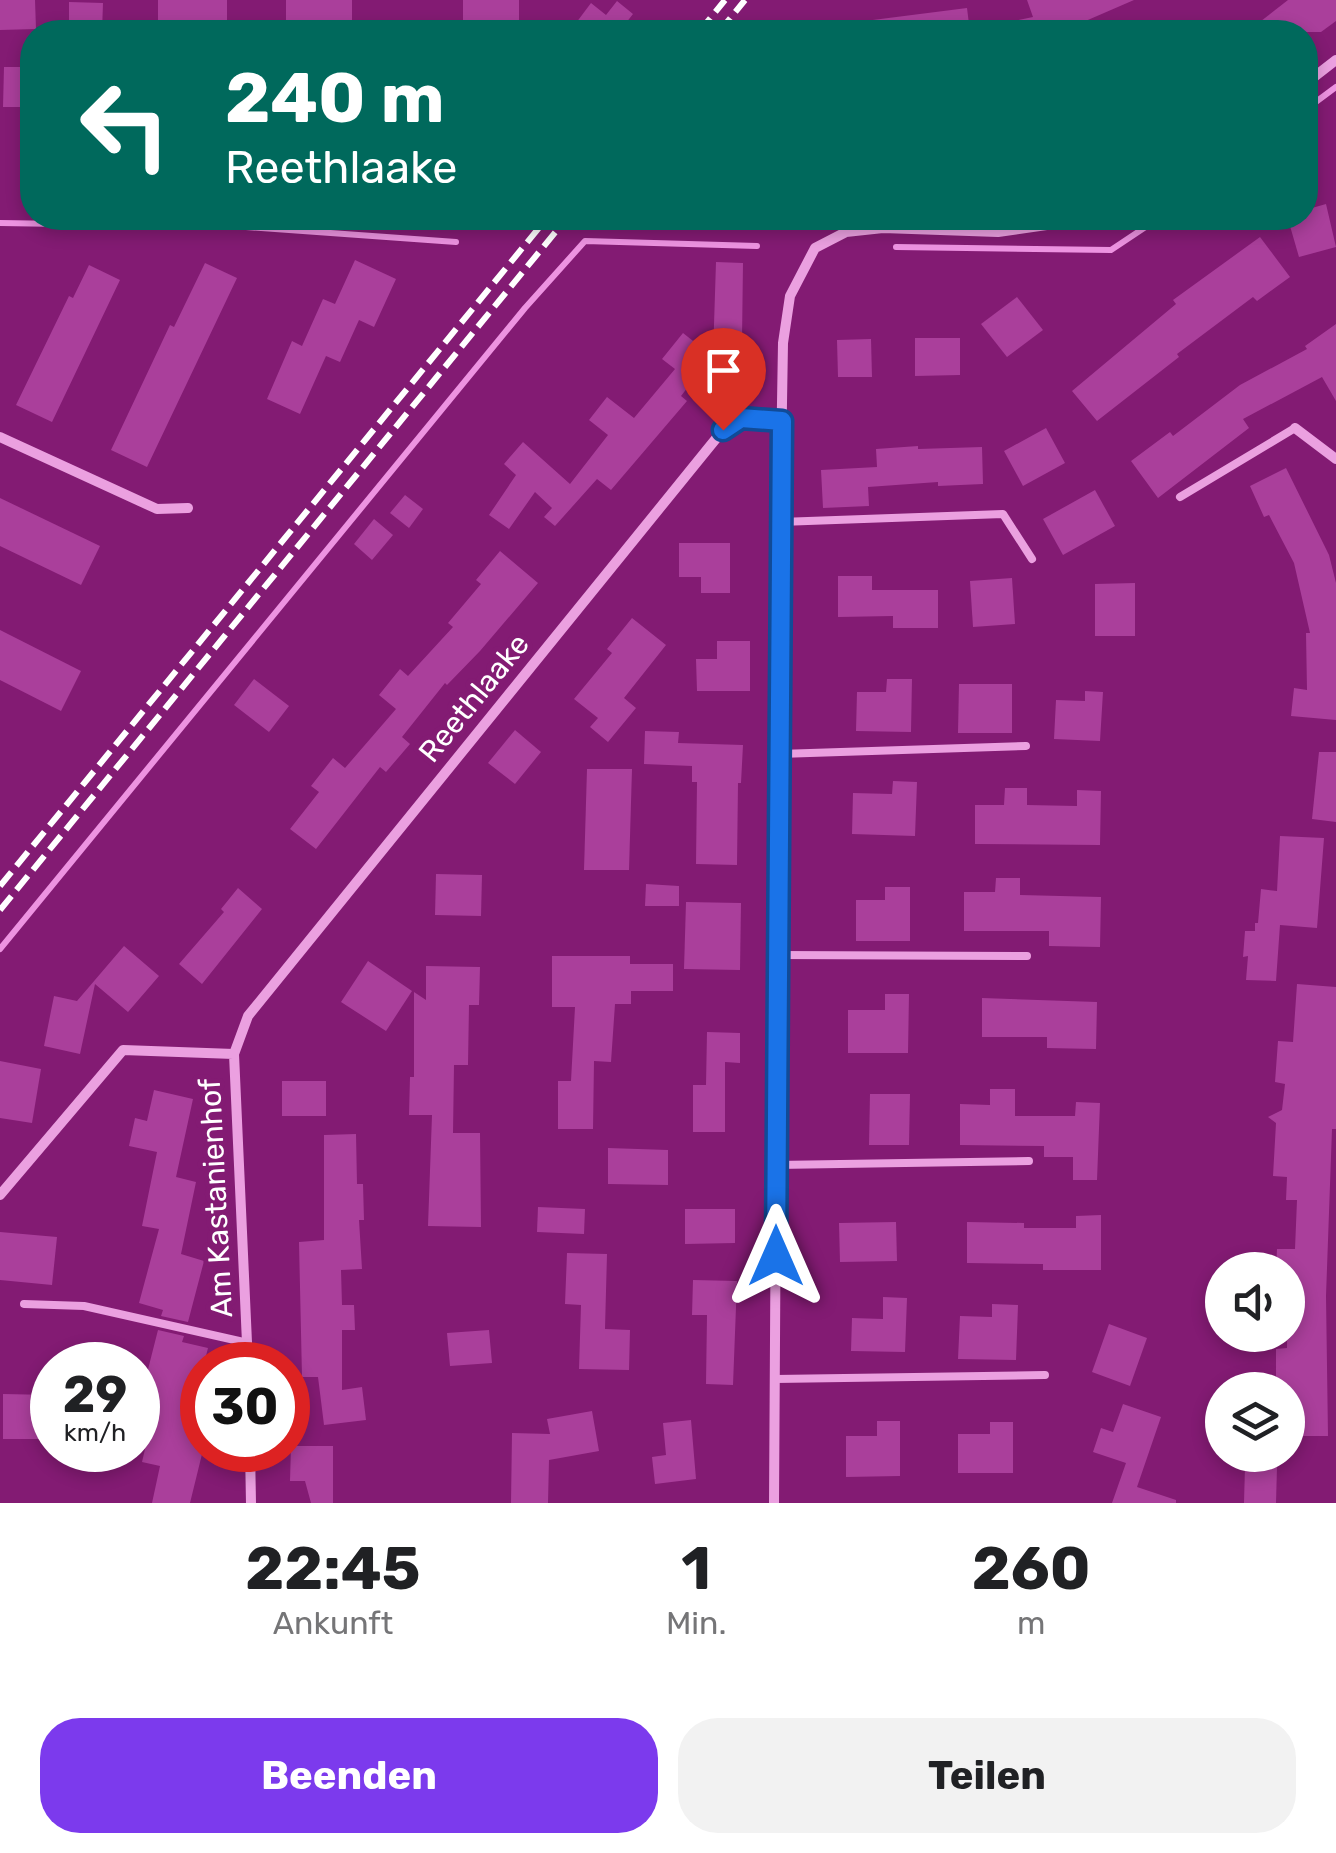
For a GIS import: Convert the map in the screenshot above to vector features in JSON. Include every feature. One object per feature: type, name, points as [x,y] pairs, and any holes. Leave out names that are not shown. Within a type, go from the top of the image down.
[{"type":"street","points":[[774,1503],[783,343],[790,296],[815,248],[846,232],[864,230]]},
{"type":"street","points":[[940,230],[1012,230]]},
{"type":"street","name":"Reethlaake","points":[[234,1054],[248,1016],[723,430],[741,418],[782,421]]},
{"type":"street","points":[[1295,428],[1336,460]]},
{"type":"street","points":[[0,437],[157,509],[188,508]]},
{"type":"street","name":"Am Kastanienhof","points":[[0,1195],[123,1050],[234,1054],[248,1342]]},
{"type":"street","points":[[250,1472],[251,1503]]},
{"type":"lane","points":[[1180,497],[1295,428]]},
{"type":"lane","points":[[780,522],[1003,514],[1032,559]]},
{"type":"lane","points":[[779,754],[1026,746]]},
{"type":"lane","points":[[778,956],[1027,956]]},
{"type":"lane","points":[[776,1165],[1029,1161]]},
{"type":"lane","name":"Am Kastanienhof","points":[[24,1304],[84,1306],[244,1342]]},
{"type":"lane","points":[[776,1378],[1045,1375]]},
{"type":"building","points":[[0,0],[35,0],[36,20],[20,20],[20,29],[0,30]]},
{"type":"building","points":[[158,0],[227,0],[227,20],[158,20]]},
{"type":"building","points":[[286,0],[352,0],[352,20],[286,20]]},
{"type":"building","points":[[463,0],[519,0],[519,20],[463,20]]},
{"type":"building","points":[[1027,0],[1134,0],[1088,20],[1018,20],[1033,17]]},
{"type":"building","points":[[1288,0],[1336,0],[1336,21],[1321,32],[1318,20],[1262,20]]},
{"type":"building","points":[[617,1],[633,14],[628,20],[578,20],[591,3],[606,15]]},
{"type":"building","points":[[69,2],[103,3],[102,20],[69,20]]},
{"type":"building","points":[[967,8],[968,20],[873,20]]},
{"type":"building","points":[[4,67],[20,67],[20,107],[3,107]]},
{"type":"building","points":[[1326,204],[1336,247],[1299,257],[1291,230],[1318,230],[1318,206]]},
{"type":"building","points":[[1260,237],[1290,277],[1257,301],[1253,297],[1097,421],[1072,391],[1176,304],[1173,300]]},
{"type":"building","points":[[355,260],[396,279],[374,327],[359,320],[340,362],[326,356],[300,414],[267,399],[292,341],[302,346],[323,299],[335,304]]},
{"type":"building","points":[[716,262],[743,263],[742,340],[725,340],[713,356]]},
{"type":"building","points":[[205,263],[237,278],[147,467],[111,450],[170,325],[174,327]]},
{"type":"building","points":[[89,265],[120,280],[52,422],[16,405],[69,296],[73,298]]},
{"type":"building","points":[[1017,297],[1043,330],[1007,357],[981,324]]},
{"type":"building","points":[[1336,324],[1336,401],[1322,377],[1243,419],[1249,428],[1158,498],[1131,461],[1170,432],[1173,436],[1240,385],[1307,349],[1305,346]]},
{"type":"building","points":[[683,333],[712,356],[681,396],[687,401],[611,490],[597,479],[555,526],[544,517],[552,508],[535,492],[509,529],[489,515],[516,475],[504,464],[523,442],[570,484],[608,435],[589,420],[607,397],[634,418],[675,369],[662,359]]},
{"type":"building","points":[[915,338],[960,338],[960,375],[915,376]]},
{"type":"building","points":[[871,339],[872,377],[838,377],[837,340]]},
{"type":"building","points":[[1046,428],[1065,463],[1023,486],[1004,451]]},
{"type":"building","points":[[982,447],[983,484],[938,486],[938,482],[868,487],[869,506],[823,508],[821,470],[877,467],[876,449]]},
{"type":"building","points":[[1286,468],[1329,555],[1336,583],[1336,720],[1291,716],[1294,688],[1307,690],[1306,633],[1310,633],[1294,563],[1269,515],[1264,517],[1250,486]]},
{"type":"building","points":[[1095,490],[1115,526],[1063,555],[1043,519]]},
{"type":"building","points":[[405,495],[423,509],[409,528],[390,513]]},
{"type":"building","points":[[0,498],[100,546],[81,585],[0,546]]},
{"type":"building","points":[[374,519],[393,535],[372,560],[354,544]]},
{"type":"building","points":[[679,543],[730,543],[730,593],[701,593],[701,577],[679,577]]},
{"type":"building","points":[[500,551],[538,583],[480,651],[445,683],[402,737],[410,744],[386,772],[380,767],[316,849],[290,829],[319,792],[311,786],[333,758],[345,768],[396,709],[379,695],[400,669],[408,676],[453,627],[448,623],[481,584],[476,580]]},
{"type":"building","points":[[838,576],[872,576],[872,590],[938,590],[938,628],[893,628],[893,616],[838,617]]},
{"type":"building","points":[[1012,578],[1015,624],[973,627],[970,581]]},
{"type":"building","points":[[1135,583],[1135,636],[1095,636],[1095,584]]},
{"type":"building","points":[[632,618],[666,645],[624,698],[636,708],[608,742],[590,727],[598,718],[574,699],[612,653],[607,649]]},
{"type":"building","points":[[0,630],[81,671],[61,711],[0,680]]},
{"type":"building","points":[[717,641],[750,641],[750,691],[697,691],[696,659],[717,659]]},
{"type":"building","points":[[254,679],[289,706],[269,732],[234,705]]},
{"type":"building","points":[[887,679],[912,679],[911,732],[856,731],[857,692],[886,692]]},
{"type":"building","points":[[959,684],[1012,684],[1012,733],[958,733]]},
{"type":"building","points":[[1085,691],[1103,692],[1100,741],[1054,739],[1056,700],[1085,701]]},
{"type":"building","points":[[515,730],[541,752],[515,784],[488,763]]},
{"type":"building","points":[[645,731],[679,732],[678,743],[743,745],[738,783],[737,865],[696,864],[697,782],[692,782],[692,766],[644,764]]},
{"type":"building","points":[[1319,752],[1336,752],[1336,822],[1312,819]]},
{"type":"building","points":[[587,769],[632,769],[629,870],[584,870]]},
{"type":"building","points":[[893,781],[917,782],[915,836],[852,834],[853,793],[892,794]]},
{"type":"building","points":[[1005,788],[1027,788],[1027,805],[1077,806],[1077,790],[1101,791],[1100,845],[975,844],[975,805],[1004,805]]},
{"type":"building","points":[[1280,836],[1324,838],[1317,928],[1280,925],[1276,981],[1246,980],[1245,931],[1255,931],[1261,889],[1277,891]]},
{"type":"building","points":[[436,874],[482,875],[481,916],[435,915]]},
{"type":"building","points":[[996,878],[1020,878],[1020,895],[1101,897],[1100,947],[1049,946],[1049,931],[964,931],[964,892],[995,892]]},
{"type":"building","points":[[646,884],[679,886],[679,906],[645,906]]},
{"type":"building","points":[[885,887],[910,887],[910,941],[856,941],[856,900],[885,900]]},
{"type":"building","points":[[238,888],[262,909],[202,984],[179,964],[224,912],[221,909]]},
{"type":"building","points":[[686,902],[741,903],[740,970],[684,969]]},
{"type":"building","points":[[124,946],[159,976],[128,1012],[95,984],[80,1054],[44,1046],[54,996],[77,1001]]},
{"type":"building","points":[[552,956],[630,956],[630,964],[673,964],[673,991],[631,991],[631,1004],[615,1004],[611,1062],[594,1061],[593,1129],[558,1129],[558,1081],[571,1081],[575,1007],[552,1007]]},
{"type":"building","points":[[368,961],[412,991],[386,1031],[341,1002]]},
{"type":"building","points":[[426,966],[480,967],[479,1005],[469,1005],[468,1065],[454,1065],[453,1133],[480,1133],[481,1227],[428,1226],[432,1115],[409,1115],[410,1077],[414,1077],[414,992],[426,1000]]},
{"type":"building","points":[[1297,984],[1336,987],[1336,1129],[1332,1129],[1326,1296],[1328,1436],[1305,1436],[1305,1372],[1276,1372],[1276,1352],[1305,1352],[1305,1252],[1277,1252],[1295,1249],[1297,1200],[1286,1200],[1287,1177],[1273,1176],[1276,1123],[1268,1117],[1282,1110],[1285,1084],[1275,1082],[1278,1041],[1293,1042]]},
{"type":"building","points":[[885,994],[909,994],[908,1053],[848,1053],[848,1010],[885,1010]]},
{"type":"building","points":[[982,998],[1097,1002],[1096,1049],[1047,1048],[1047,1037],[982,1037]]},
{"type":"building","points":[[707,1032],[740,1033],[740,1063],[725,1062],[725,1132],[693,1132],[693,1085],[706,1085]]},
{"type":"building","points":[[0,1061],[41,1069],[32,1123],[0,1118]]},
{"type":"building","points":[[282,1081],[326,1081],[326,1116],[282,1116]]},
{"type":"building","points":[[990,1089],[1015,1089],[1015,1116],[1075,1116],[1076,1102],[1100,1103],[1097,1180],[1073,1180],[1073,1157],[1044,1157],[1044,1146],[960,1145],[960,1104],[990,1105]]},
{"type":"building","points":[[154,1090],[193,1099],[176,1177],[196,1182],[181,1254],[204,1261],[188,1322],[161,1316],[163,1310],[139,1303],[159,1229],[142,1226],[157,1152],[129,1146],[135,1118],[147,1121]]},
{"type":"building","points":[[870,1094],[910,1094],[909,1145],[869,1145]]},
{"type":"building","points":[[356,1134],[357,1184],[363,1184],[364,1220],[359,1220],[362,1269],[341,1270],[342,1305],[354,1305],[355,1330],[342,1330],[342,1390],[362,1387],[366,1420],[324,1425],[318,1377],[310,1377],[310,1342],[301,1342],[299,1242],[324,1240],[324,1135]]},
{"type":"building","points":[[608,1148],[668,1150],[668,1185],[608,1184]]},
{"type":"building","points":[[538,1207],[585,1209],[584,1234],[537,1232]]},
{"type":"building","points":[[685,1209],[735,1209],[735,1243],[685,1244]]},
{"type":"building","points":[[1101,1215],[1101,1270],[1043,1270],[1043,1264],[967,1263],[967,1222],[1076,1228],[1076,1216]]},
{"type":"building","points":[[896,1222],[897,1261],[840,1262],[839,1223]]},
{"type":"building","points":[[0,1232],[57,1237],[52,1285],[0,1280]]},
{"type":"building","points":[[567,1253],[607,1254],[605,1329],[630,1330],[629,1370],[579,1369],[581,1305],[565,1304]]},
{"type":"building","points":[[693,1280],[737,1281],[733,1385],[706,1384],[707,1315],[692,1315]]},
{"type":"building","points":[[883,1297],[907,1298],[905,1352],[851,1351],[852,1318],[883,1319]]},
{"type":"building","points":[[992,1304],[1018,1305],[1016,1360],[958,1359],[960,1316],[992,1317]]},
{"type":"building","points":[[1109,1324],[1147,1338],[1130,1386],[1092,1372]]},
{"type":"building","points":[[158,1330],[184,1336],[180,1342],[180,1472],[198,1472],[190,1503],[152,1503],[160,1472],[160,1342],[155,1342]]},
{"type":"building","points":[[489,1330],[492,1363],[450,1366],[447,1333]]},
{"type":"building","points":[[3,1394],[30,1395],[30,1439],[3,1439]]},
{"type":"building","points":[[1123,1404],[1161,1417],[1137,1487],[1176,1503],[1112,1503],[1126,1463],[1093,1452],[1101,1428],[1113,1432]]},
{"type":"building","points":[[592,1411],[599,1451],[549,1460],[548,1503],[511,1503],[512,1433],[550,1434],[547,1419]]},
{"type":"building","points":[[691,1420],[696,1479],[655,1484],[652,1457],[666,1455],[663,1423]]},
{"type":"building","points":[[877,1421],[900,1421],[900,1476],[846,1477],[846,1436],[877,1436]]},
{"type":"building","points":[[990,1422],[1013,1422],[1013,1473],[958,1473],[958,1434],[990,1434]]},
{"type":"building","points":[[310,1446],[333,1446],[333,1503],[311,1503],[305,1481],[290,1481],[290,1472],[310,1472]]},
{"type":"building","points":[[1245,1472],[1277,1472],[1276,1503],[1244,1503]]},
{"type":"waterway","points":[[1318,100],[1336,87]]},
{"type":"waterway","points":[[0,223],[20,223]]},
{"type":"waterway","points":[[288,230],[456,242]]},
{"type":"waterway","points":[[896,247],[1111,250],[1141,230]]},
{"type":"waterway","points":[[0,949],[525,308],[585,241],[757,246]]},
{"type":"railway","points":[[709,20],[725,0]]},
{"type":"railway","points":[[729,20],[745,0]]},
{"type":"railway","points":[[0,886],[537,230]]},
{"type":"railway","points":[[0,910],[557,230]]},
{"type":"route","points":[[723,430],[741,418],[782,421],[776,1256]]}]
